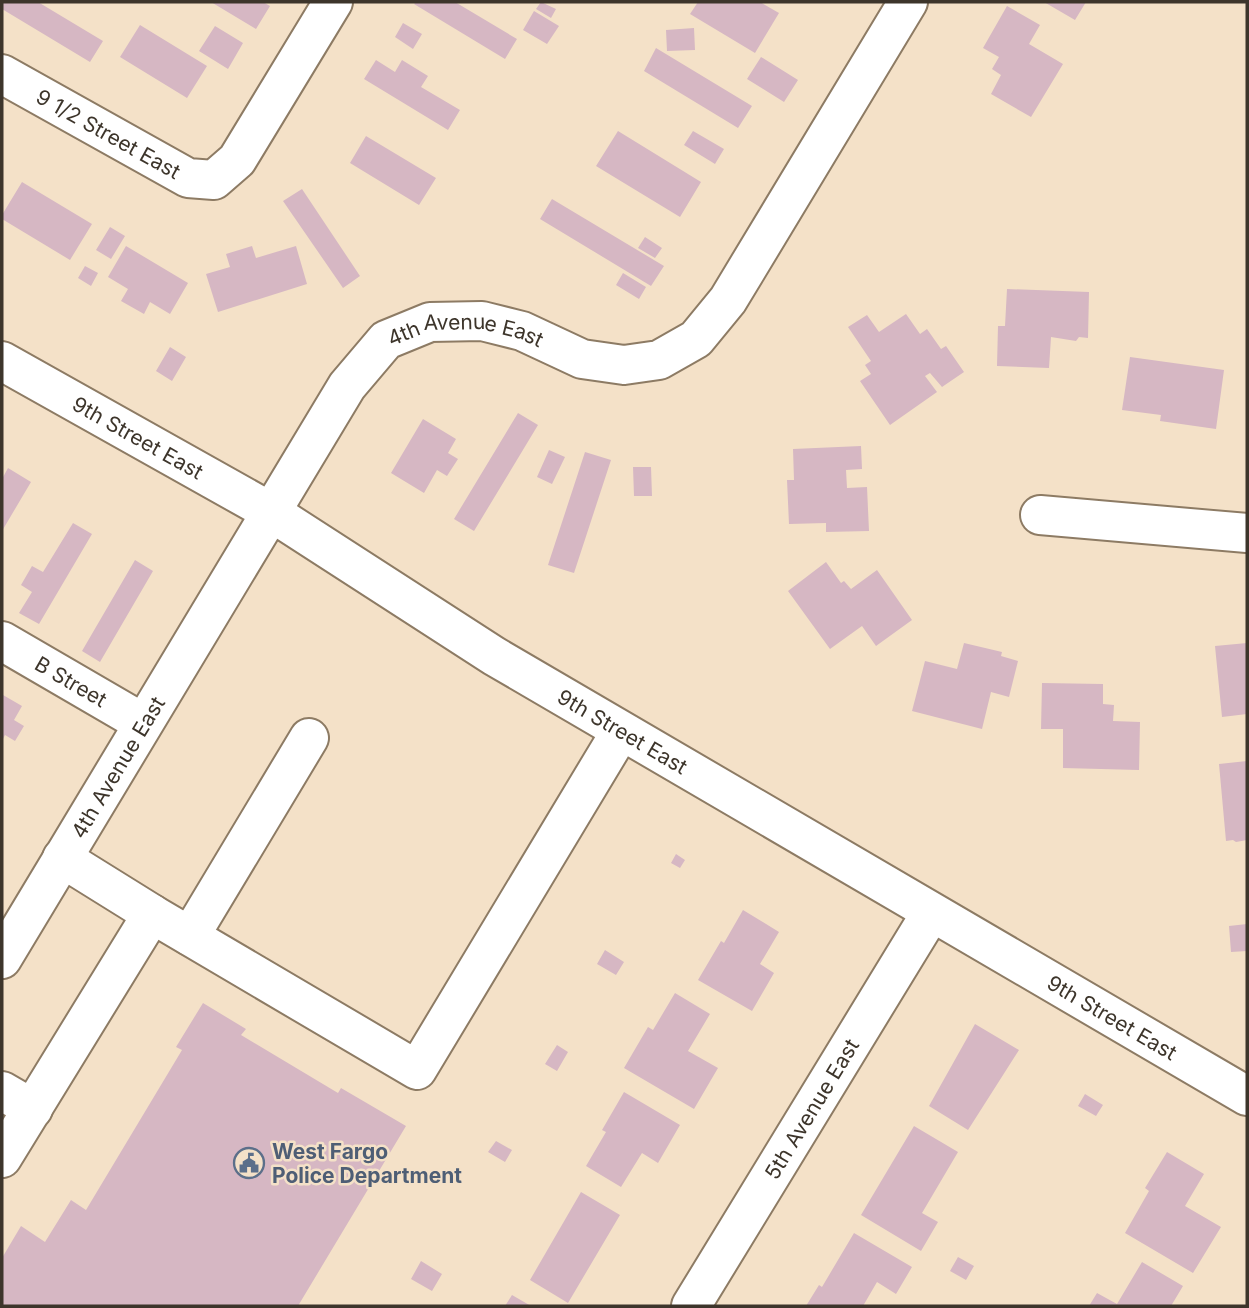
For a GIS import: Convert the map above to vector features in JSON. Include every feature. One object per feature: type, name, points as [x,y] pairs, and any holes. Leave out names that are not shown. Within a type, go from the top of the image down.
[{"type":"street","name":"9 1/2 Street East","points":[[2,74],[188,178],[214,180],[237,160],[333,2]]},
{"type":"street","name":"4th Avenue East","points":[[2,959],[347,386],[386,340],[430,322],[482,321],[522,331],[582,359],[624,365],[659,360],[696,339],[728,300],[908,2]]},
{"type":"street","name":"9th Street East","points":[[2,361],[271,512],[494,656],[1247,1096]]},
{"type":"street","points":[[1040,515],[1247,533]]},
{"type":"street","name":"B Street","points":[[2,641],[143,723]]},
{"type":"street","points":[[62,858],[417,1070],[621,731]]},
{"type":"street","points":[[190,936],[309,738]]},
{"type":"street","name":"5th Avenue East","points":[[691,1306],[931,912]]},
{"type":"street","points":[[2,1158],[17,1100],[152,914]]},
{"type":"building","points":[[2,2],[38,2],[103,41],[90,62],[2,9]]},
{"type":"building","points":[[211,2],[263,2],[270,6],[256,29]]},
{"type":"building","points":[[455,2],[517,39],[505,59],[414,4]]},
{"type":"building","points":[[541,2],[556,9],[551,18],[536,9]]},
{"type":"building","points":[[698,2],[760,2],[779,13],[755,53],[690,14]]},
{"type":"building","points":[[1044,2],[1086,2],[1075,20]]},
{"type":"building","points":[[1007,6],[1040,25],[1029,44],[1063,64],[1031,117],[991,94],[1001,75],[992,69],[999,57],[983,48]]},
{"type":"building","points":[[534,11],[559,26],[547,44],[523,30]]},
{"type":"building","points":[[403,23],[422,34],[413,49],[395,37]]},
{"type":"building","points":[[140,25],[207,66],[187,98],[120,57]]},
{"type":"building","points":[[215,26],[243,43],[228,69],[199,51]]},
{"type":"building","points":[[694,28],[695,50],[667,51],[666,30]]},
{"type":"building","points":[[656,48],[752,106],[738,128],[644,71]]},
{"type":"building","points":[[761,57],[798,80],[784,102],[747,79]]},
{"type":"building","points":[[376,60],[395,72],[402,60],[428,76],[421,87],[460,110],[448,130],[364,79]]},
{"type":"building","points":[[618,131],[701,182],[680,217],[596,166]]},
{"type":"building","points":[[693,131],[724,149],[715,164],[684,145]]},
{"type":"building","points":[[366,136],[436,178],[419,205],[350,163]]},
{"type":"building","points":[[22,182],[92,224],[70,260],[2,219]]},
{"type":"building","points":[[302,189],[360,276],[343,288],[283,201]]},
{"type":"building","points":[[552,199],[664,266],[651,286],[540,219]]},
{"type":"building","points":[[110,227],[125,236],[111,259],[96,250]]},
{"type":"building","points":[[645,237],[662,248],[655,258],[638,248]]},
{"type":"building","points":[[126,246],[188,283],[170,314],[150,302],[144,314],[121,301],[128,289],[108,277]]},
{"type":"building","points":[[252,246],[256,258],[296,246],[307,284],[218,312],[206,274],[230,267],[226,254]]},
{"type":"building","points":[[85,266],[98,273],[91,286],[78,278]]},
{"type":"building","points":[[623,273],[646,287],[639,299],[616,285]]},
{"type":"building","points":[[1007,289],[1089,292],[1088,338],[1079,337],[1076,341],[1051,337],[1049,368],[997,366],[998,326],[1005,326]]},
{"type":"building","points":[[906,314],[920,334],[927,329],[941,349],[946,346],[964,372],[942,387],[930,373],[925,376],[937,392],[890,425],[860,381],[871,374],[865,365],[871,361],[848,327],[867,315],[879,332]]},
{"type":"building","points":[[170,347],[186,357],[172,381],[156,371]]},
{"type":"building","points":[[1130,357],[1224,370],[1216,429],[1160,421],[1161,415],[1122,410]]},
{"type":"building","points":[[518,413],[538,425],[474,531],[454,519]]},
{"type":"building","points":[[423,419],[456,439],[448,453],[458,459],[447,476],[437,470],[424,493],[391,473]]},
{"type":"building","points":[[861,446],[862,469],[846,470],[847,488],[867,487],[869,531],[826,532],[826,523],[789,524],[787,480],[794,480],[793,449]]},
{"type":"building","points":[[549,450],[565,457],[552,484],[537,477]]},
{"type":"building","points":[[585,452],[611,460],[574,573],[548,565]]},
{"type":"building","points":[[633,467],[651,467],[652,496],[634,496]]},
{"type":"building","points":[[8,468],[31,482],[2,531],[2,479]]},
{"type":"building","points":[[73,523],[92,534],[39,624],[19,613],[32,592],[21,585],[32,566],[43,572]]},
{"type":"building","points":[[135,560],[153,571],[100,662],[82,651]]},
{"type":"building","points":[[826,562],[841,583],[844,581],[851,589],[877,570],[912,620],[876,646],[862,626],[830,649],[788,591]]},
{"type":"building","points":[[964,643],[1002,652],[1001,656],[1018,661],[1009,697],[991,692],[982,729],[912,711],[925,661],[957,669]]},
{"type":"building","points":[[1247,643],[1247,714],[1222,717],[1215,646]]},
{"type":"building","points":[[1042,683],[1103,684],[1103,704],[1114,705],[1113,721],[1140,722],[1139,770],[1063,768],[1063,729],[1041,729]]},
{"type":"building","points":[[3,695],[22,706],[14,720],[24,726],[15,741],[5,735],[2,741]]},
{"type":"building","points":[[1247,761],[1247,840],[1226,841],[1219,764]]},
{"type":"building","points":[[676,854],[685,860],[680,868],[671,863]]},
{"type":"building","points":[[743,910],[779,932],[760,964],[774,973],[752,1011],[698,980]]},
{"type":"building","points":[[1247,924],[1247,951],[1231,952],[1229,926]]},
{"type":"building","points":[[605,950],[624,962],[616,975],[597,964]]},
{"type":"building","points":[[675,993],[710,1014],[688,1051],[718,1068],[694,1109],[624,1068],[648,1027],[653,1030]]},
{"type":"building","name":"West Fargo Police Department","points":[[203,1003],[246,1029],[241,1035],[338,1093],[341,1088],[406,1126],[298,1306],[2,1306],[2,1258],[21,1226],[45,1242],[71,1200],[86,1210],[182,1050],[176,1047]]},
{"type":"building","points":[[975,1024],[1019,1050],[968,1130],[929,1106]]},
{"type":"building","points":[[557,1045],[568,1052],[557,1071],[545,1064]]},
{"type":"building","points":[[624,1092],[680,1125],[658,1163],[642,1153],[621,1187],[586,1166],[606,1132],[602,1130]]},
{"type":"building","points":[[1085,1094],[1103,1105],[1096,1116],[1078,1106]]},
{"type":"building","points":[[914,1126],[958,1152],[922,1213],[938,1222],[921,1251],[861,1215]]},
{"type":"building","points":[[496,1141],[512,1150],[505,1162],[488,1152]]},
{"type":"building","points":[[1167,1152],[1204,1174],[1185,1206],[1221,1227],[1193,1273],[1125,1233],[1149,1191],[1145,1188]]},
{"type":"building","points":[[581,1192],[620,1215],[568,1303],[530,1280]]},
{"type":"building","points":[[854,1233],[912,1267],[896,1294],[877,1282],[863,1306],[806,1306],[819,1285],[822,1287]]},
{"type":"building","points":[[958,1257],[974,1266],[966,1280],[950,1271]]},
{"type":"building","points":[[421,1261],[442,1274],[432,1291],[411,1279]]},
{"type":"building","points":[[1142,1262],[1183,1286],[1171,1306],[1089,1306],[1097,1293],[1117,1304]]},
{"type":"building","points":[[512,1295],[531,1306],[505,1306]]},
{"type":"place","name":"West Fargo Police Department","points":[[249,1163]]}]
